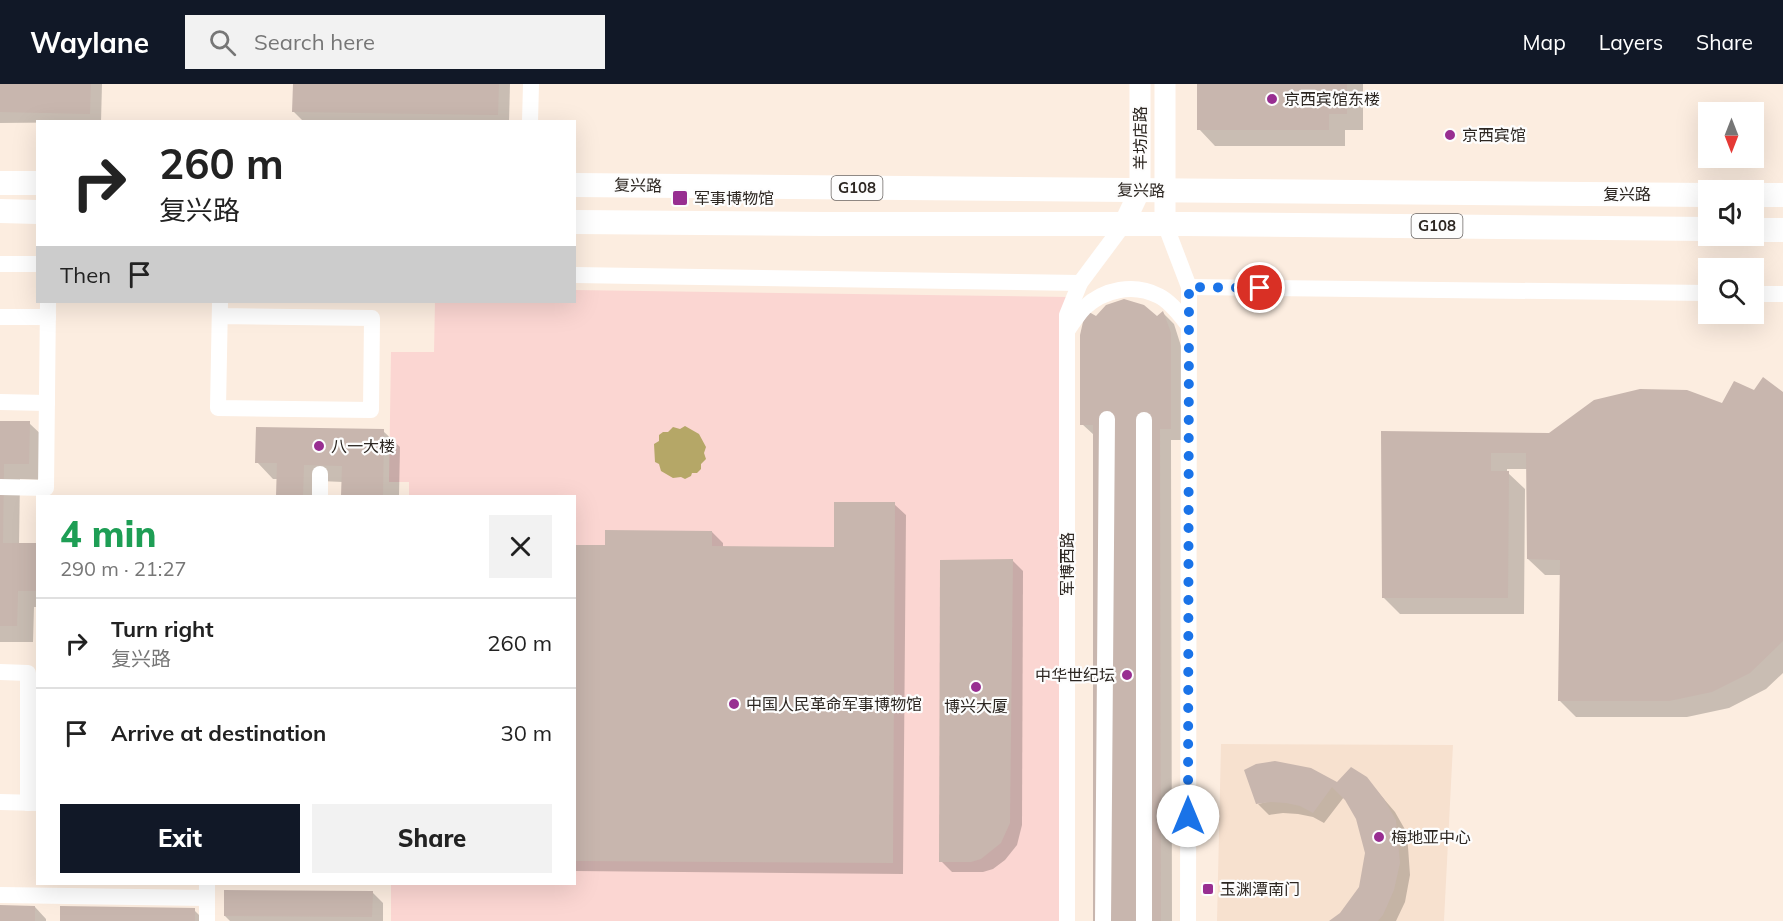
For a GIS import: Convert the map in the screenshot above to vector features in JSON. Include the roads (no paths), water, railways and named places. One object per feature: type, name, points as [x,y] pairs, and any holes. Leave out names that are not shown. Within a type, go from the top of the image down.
[{"type":"highway","points":[[0,183],[36,183]]},
{"type":"highway","name":"复兴路","points":[[576,185],[1698,195]]},
{"type":"highway","points":[[1764,195],[1783,195]]},
{"type":"highway","points":[[0,211],[36,212]]},
{"type":"highway","name":"复兴路","points":[[576,222],[1698,229]]},
{"type":"highway","points":[[1764,230],[1783,230]]},
{"type":"main road","name":"羊坊店路","points":[[1124,224],[1140,190],[1140,84]]},
{"type":"main road","name":"羊坊店路","points":[[1165,84],[1165,224]]},
{"type":"street","points":[[530,120],[531,84]]},
{"type":"street","name":"军博西路","points":[[1067,921],[1067,315],[1080,283],[1124,224]]},
{"type":"street","points":[[1165,224],[1189,287],[1188,921]]},
{"type":"street","points":[[0,264],[36,264]]},
{"type":"street","points":[[576,275],[1080,283]]},
{"type":"street","points":[[1189,287],[1698,293]]},
{"type":"street","points":[[1067,331],[1085,308],[1102,295],[1122,289],[1144,290],[1161,297],[1189,326]]},
{"type":"street","points":[[1764,294],[1783,294]]},
{"type":"street","points":[[0,317],[48,309],[46,488],[0,488]]},
{"type":"street","points":[[220,309],[372,318],[371,410],[218,408],[220,309]]},
{"type":"street","points":[[0,402],[47,403]]},
{"type":"street","points":[[1103,921],[1107,419]]},
{"type":"street","points":[[1144,420],[1144,921]]},
{"type":"street","points":[[320,474],[320,495]]},
{"type":"street","points":[[0,672],[28,673],[33,803],[0,802]]},
{"type":"street","points":[[0,895],[207,891],[207,921]]},
{"type":"place","name":"京西宾馆东楼","points":[[1272,99]]},
{"type":"place","name":"京西宾馆","points":[[1450,135]]},
{"type":"place","name":"军事博物馆","points":[[680,198]]},
{"type":"place","name":"八一大楼","points":[[319,446]]},
{"type":"place","name":"中华世纪坛","points":[[1127,675]]},
{"type":"place","name":"博兴大厦","points":[[976,687]]},
{"type":"place","name":"中国人民革命军事博物馆","points":[[734,704]]},
{"type":"place","name":"梅地亚中心","points":[[1379,837]]},
{"type":"place","name":"玉渊潭南门","points":[[1208,889]]}]
